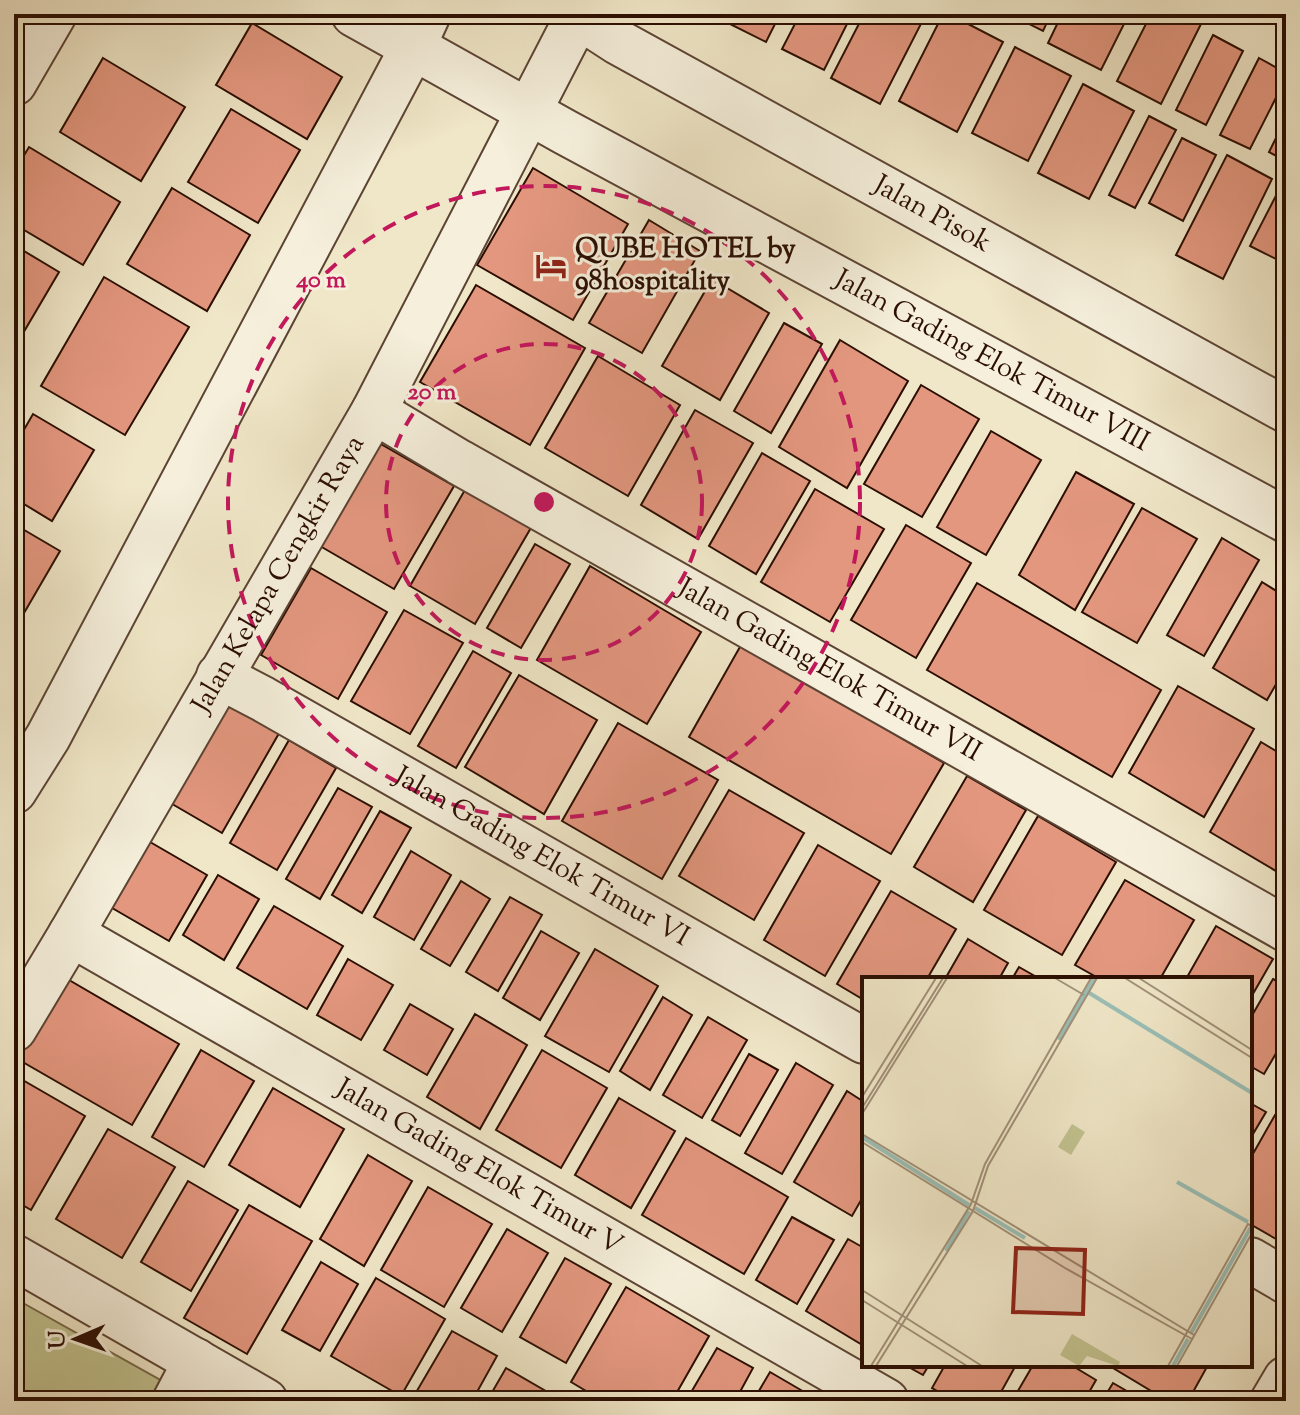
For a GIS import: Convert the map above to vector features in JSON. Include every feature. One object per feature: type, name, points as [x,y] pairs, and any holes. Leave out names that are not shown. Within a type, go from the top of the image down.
[{"type":"street","points":[[14,83],[54,14]]},
{"type":"street","name":"Jalan Gading Elok Timur VIII","points":[[354,14],[421,30],[529,111],[1286,520]]},
{"type":"street","name":"Jalan Kelapa Cengkir Raya","points":[[14,1029],[374,411],[577,18]]},
{"type":"street","name":"Jalan Pisok","points":[[577,18],[1286,410]]},
{"type":"street","points":[[14,791],[48,737],[421,30]]},
{"type":"street","name":"Jalan Gading Elok Timur VII","points":[[374,411],[1286,929]]},
{"type":"street","name":"Jalan Gading Elok Timur VI","points":[[219,676],[862,1040]]},
{"type":"street","name":"Jalan Gading Elok Timur V","points":[[71,934],[886,1401]]},
{"type":"street","points":[[14,1257],[265,1401]]},
{"type":"street","points":[[1252,1261],[1286,1281]]},
{"type":"street","points":[[175,1401],[196,1361]]},
{"type":"street","points":[[1273,1401],[1286,1379]]},
{"type":"green space","points":[[14,1298],[171,1386],[163,1401],[14,1401]]},
{"type":"building","points":[[685,14],[704,14],[700,22]]},
{"type":"building","points":[[730,14],[780,14],[766,42],[726,22]]},
{"type":"building","points":[[800,14],[852,14],[824,70],[782,49]]},
{"type":"building","points":[[864,14],[926,14],[880,104],[831,78]]},
{"type":"building","points":[[943,14],[949,14],[1003,42],[957,132],[899,101]]},
{"type":"building","points":[[1017,14],[1051,14],[1043,31],[1015,17]]},
{"type":"building","points":[[1062,14],[1129,14],[1101,70],[1048,43]]},
{"type":"building","points":[[1151,14],[1206,14],[1161,104],[1117,81]]},
{"type":"building","points":[[252,23],[342,77],[307,139],[216,85]]},
{"type":"building","points":[[1213,35],[1243,51],[1206,125],[1176,110]]},
{"type":"building","points":[[1015,47],[1071,76],[1028,161],[972,133]]},
{"type":"building","points":[[103,58],[185,107],[141,181],[60,132]]},
{"type":"building","points":[[1259,58],[1286,73],[1286,78],[1250,149],[1220,135]]},
{"type":"building","points":[[1083,84],[1134,111],[1089,199],[1038,173]]},
{"type":"building","points":[[231,109],[300,150],[258,223],[188,182]]},
{"type":"building","points":[[1149,116],[1176,130],[1135,208],[1109,195]]},
{"type":"building","points":[[1286,118],[1286,161],[1269,152]]},
{"type":"building","points":[[1182,138],[1216,155],[1183,221],[1149,203]]},
{"type":"building","points":[[29,147],[120,202],[83,265],[14,224],[14,172]]},
{"type":"building","points":[[1227,155],[1272,179],[1223,279],[1176,255]]},
{"type":"building","points":[[533,168],[628,224],[573,320],[477,265]]},
{"type":"building","points":[[1282,184],[1286,186],[1286,264],[1250,246]]},
{"type":"building","points":[[172,188],[250,235],[207,311],[127,264]]},
{"type":"building","points":[[649,220],[700,251],[642,353],[589,323]]},
{"type":"building","points":[[14,245],[59,272],[19,340],[14,337]]},
{"type":"building","points":[[104,277],[189,327],[125,435],[41,386]]},
{"type":"building","points":[[712,279],[769,313],[720,400],[662,366]]},
{"type":"building","points":[[476,285],[585,348],[530,445],[420,382]]},
{"type":"building","points":[[784,323],[822,344],[771,433],[734,411]]},
{"type":"building","points":[[840,340],[908,381],[847,488],[779,447]]},
{"type":"building","points":[[598,356],[680,405],[628,496],[545,448]]},
{"type":"building","points":[[921,385],[979,419],[922,517],[864,484]]},
{"type":"building","points":[[695,410],[753,443],[698,539],[641,505]]},
{"type":"building","points":[[33,414],[94,450],[52,521],[14,498],[14,447]]},
{"type":"building","points":[[991,431],[1041,460],[986,555],[937,527]]},
{"type":"building","points":[[379,443],[454,486],[394,589],[320,546]]},
{"type":"building","points":[[762,453],[810,481],[756,574],[709,546]]},
{"type":"building","points":[[1076,472],[1134,504],[1075,610],[1019,575]]},
{"type":"building","points":[[466,488],[532,526],[475,624],[410,586]]},
{"type":"building","points":[[815,489],[884,529],[830,622],[761,582]]},
{"type":"building","points":[[1142,508],[1197,539],[1137,643],[1082,612]]},
{"type":"building","points":[[14,524],[60,551],[20,620],[14,617]]},
{"type":"building","points":[[906,525],[971,563],[916,658],[851,620]]},
{"type":"building","points":[[1222,538],[1259,560],[1204,656],[1167,635]]},
{"type":"building","points":[[535,544],[570,564],[521,648],[487,628]]},
{"type":"building","points":[[590,566],[701,632],[647,724],[537,660]]},
{"type":"building","points":[[311,568],[387,612],[338,699],[261,655]]},
{"type":"building","points":[[1262,582],[1286,597],[1286,667],[1267,700],[1213,668]]},
{"type":"building","points":[[977,583],[1161,690],[1112,777],[927,670]]},
{"type":"building","points":[[404,610],[463,643],[410,734],[351,701]]},
{"type":"building","points":[[741,645],[944,763],[891,854],[689,737]]},
{"type":"building","points":[[473,651],[511,673],[456,768],[418,746]]},
{"type":"building","points":[[519,675],[597,720],[544,814],[465,767]]},
{"type":"building","points":[[1178,686],[1254,729],[1204,817],[1129,773]]},
{"type":"building","points":[[228,695],[282,728],[222,833],[167,801]]},
{"type":"building","points":[[1286,711],[1286,732],[1277,727]]},
{"type":"building","points":[[618,723],[718,780],[662,879],[562,821]]},
{"type":"building","points":[[289,740],[336,768],[277,870],[230,843]]},
{"type":"building","points":[[1261,742],[1286,757],[1286,877],[1210,832]]},
{"type":"building","points":[[967,776],[1026,810],[973,902],[914,867]]},
{"type":"building","points":[[338,788],[372,807],[320,899],[286,879]]},
{"type":"building","points":[[729,790],[804,833],[754,920],[679,876]]},
{"type":"building","points":[[380,811],[411,828],[362,913],[332,895]]},
{"type":"building","points":[[1038,816],[1116,862],[1062,955],[984,910]]},
{"type":"building","points":[[138,835],[207,875],[169,941],[100,901]]},
{"type":"building","points":[[818,845],[880,881],[825,976],[764,940]]},
{"type":"building","points":[[411,851],[451,875],[414,940],[374,917]]},
{"type":"building","points":[[218,875],[259,899],[224,960],[183,935]]},
{"type":"building","points":[[1125,880],[1194,920],[1161,977],[1096,977],[1075,965]]},
{"type":"building","points":[[461,881],[490,899],[450,966],[421,949]]},
{"type":"building","points":[[891,891],[956,929],[928,977],[862,977],[862,999],[837,984]]},
{"type":"building","points":[[510,897],[542,915],[498,991],[466,972]]},
{"type":"building","points":[[274,906],[343,946],[307,1009],[237,968]]},
{"type":"building","points":[[1216,926],[1273,959],[1252,996],[1252,977],[1187,977]]},
{"type":"building","points":[[541,931],[579,953],[540,1020],[503,998]]},
{"type":"building","points":[[968,939],[1008,963],[1000,977],[946,977]]},
{"type":"building","points":[[595,949],[658,986],[609,1072],[545,1036]]},
{"type":"building","points":[[348,959],[393,985],[361,1040],[317,1015]]},
{"type":"building","points":[[1019,967],[1036,977],[1013,977]]},
{"type":"building","points":[[57,973],[179,1044],[132,1125],[14,1057],[14,1047]]},
{"type":"building","points":[[1273,979],[1286,986],[1286,1036],[1264,1074],[1252,1067],[1252,1016]]},
{"type":"building","points":[[663,997],[692,1015],[650,1090],[620,1071]]},
{"type":"building","points":[[410,1004],[453,1029],[427,1075],[384,1050]]},
{"type":"building","points":[[475,1014],[527,1045],[480,1129],[427,1097]]},
{"type":"building","points":[[708,1017],[747,1040],[702,1118],[663,1095]]},
{"type":"building","points":[[201,1050],[254,1081],[204,1167],[152,1137]]},
{"type":"building","points":[[542,1050],[607,1088],[561,1168],[496,1130]]},
{"type":"building","points":[[749,1054],[778,1070],[740,1136],[712,1120]]},
{"type":"building","points":[[1286,1059],[1286,1079],[1277,1074]]},
{"type":"building","points":[[796,1063],[833,1085],[782,1174],[745,1153]]},
{"type":"building","points":[[14,1075],[85,1116],[31,1210],[14,1200]]},
{"type":"building","points":[[273,1088],[344,1129],[300,1207],[229,1165]]},
{"type":"building","points":[[847,1091],[862,1101],[862,1198],[852,1216],[794,1182]]},
{"type":"building","points":[[619,1098],[675,1131],[631,1208],[575,1175]]},
{"type":"building","points":[[1252,1104],[1266,1112],[1252,1136]]},
{"type":"building","points":[[1275,1115],[1286,1121],[1286,1222],[1276,1239],[1252,1225],[1252,1155]]},
{"type":"building","points":[[108,1129],[175,1167],[122,1258],[56,1219]]},
{"type":"building","points":[[686,1138],[788,1197],[744,1274],[642,1215]]},
{"type":"building","points":[[368,1155],[412,1181],[364,1266],[320,1239]]},
{"type":"building","points":[[188,1181],[238,1210],[191,1291],[141,1262]]},
{"type":"building","points":[[428,1187],[492,1224],[444,1307],[381,1270]]},
{"type":"building","points":[[249,1205],[312,1241],[247,1354],[184,1318]]},
{"type":"building","points":[[792,1217],[834,1240],[797,1304],[756,1280]]},
{"type":"building","points":[[507,1229],[548,1253],[502,1332],[461,1308]]},
{"type":"building","points":[[848,1239],[862,1247],[862,1345],[806,1311]]},
{"type":"building","points":[[565,1258],[611,1284],[566,1363],[520,1337]]},
{"type":"building","points":[[321,1262],[358,1284],[320,1351],[282,1330]]},
{"type":"building","points":[[376,1278],[445,1319],[401,1396],[331,1356]]},
{"type":"building","points":[[626,1287],[709,1336],[672,1401],[603,1401],[571,1382]]},
{"type":"building","points":[[452,1331],[497,1356],[472,1401],[411,1401]]},
{"type":"building","points":[[717,1348],[753,1368],[735,1401],[686,1401]]},
{"type":"building","points":[[909,1367],[928,1367],[923,1375]]},
{"type":"building","points":[[944,1367],[1015,1367],[996,1401],[955,1401],[932,1388]]},
{"type":"building","points":[[1032,1367],[1074,1367],[1096,1380],[1084,1401],[1012,1401]]},
{"type":"building","points":[[1111,1367],[1207,1367],[1188,1401],[1168,1401]]},
{"type":"building","points":[[506,1368],[563,1401],[487,1401]]},
{"type":"building","points":[[770,1372],[806,1393],[801,1401],[753,1401]]},
{"type":"building","points":[[1113,1383],[1144,1401],[1102,1401]]},
{"type":"place","name":"QUBE HOTEL by 98hospitality","points":[[551,266]]}]
